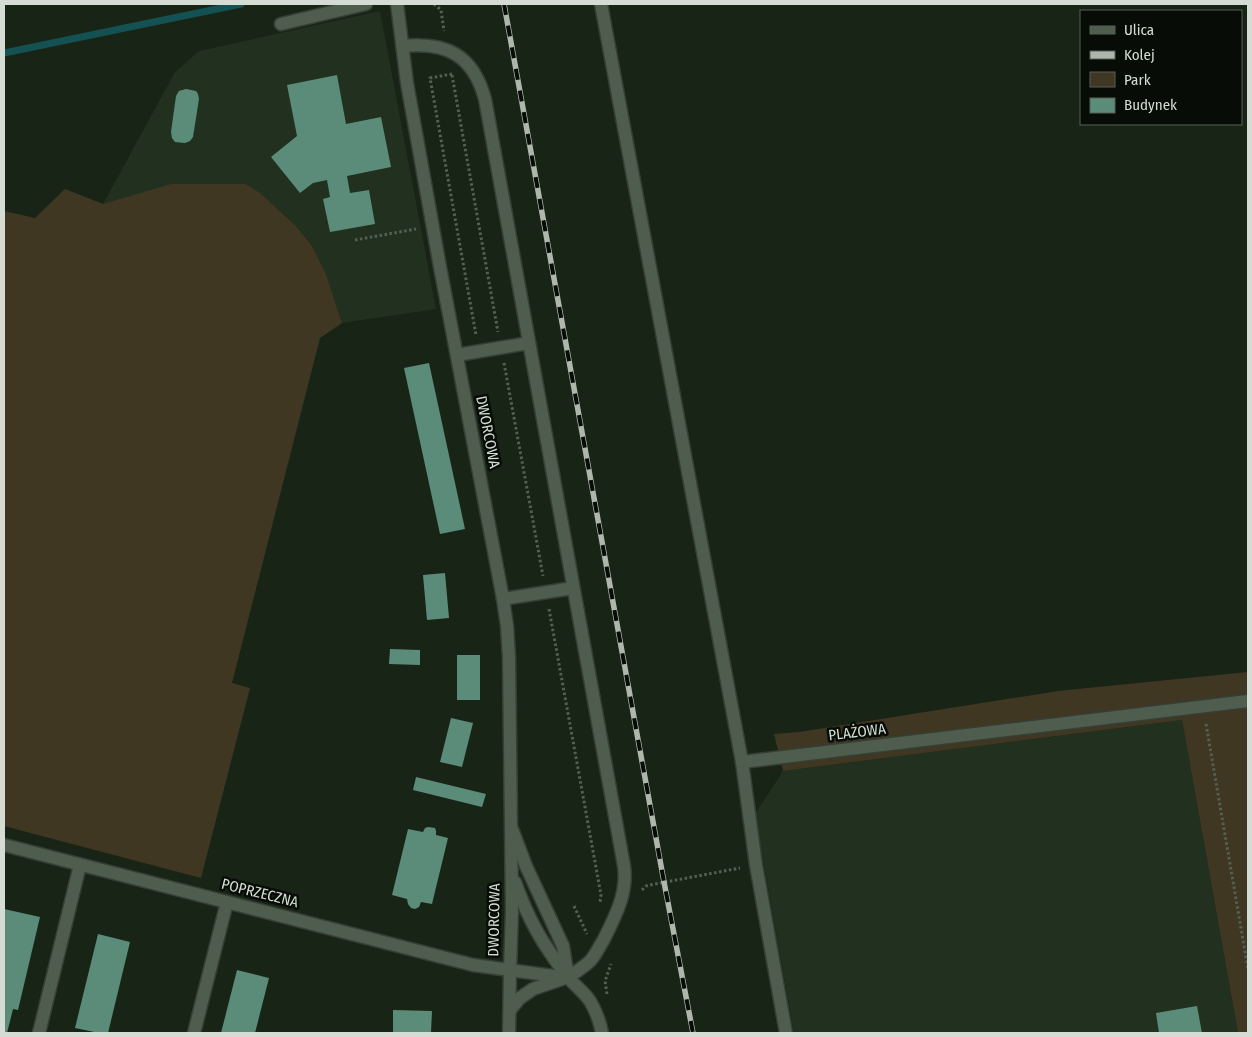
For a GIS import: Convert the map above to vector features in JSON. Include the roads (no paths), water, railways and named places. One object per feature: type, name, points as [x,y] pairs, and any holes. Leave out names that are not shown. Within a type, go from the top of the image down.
[{"type":"street","points":[[281,24],[366,4]]},
{"type":"street","name":"DWORCOWA","points":[[397,4],[410,102],[507,626],[512,870],[509,1033]]},
{"type":"street","points":[[601,4],[742,762],[756,865],[786,1033]]},
{"type":"street","points":[[402,46],[422,45],[448,50],[464,61],[474,73],[484,99],[622,856],[625,882],[624,892],[614,917],[591,960],[568,978],[533,989],[520,998],[510,1010]]},
{"type":"street","points":[[457,355],[529,343]]},
{"type":"street","points":[[503,599],[573,588]]},
{"type":"street","name":"PLAŻOWA","points":[[742,762],[1248,701]]},
{"type":"street","points":[[511,826],[526,866],[563,946],[568,978]]},
{"type":"street","name":"POPRZECZNA","points":[[4,845],[473,965],[510,970]]},
{"type":"street","points":[[39,1033],[80,865]]},
{"type":"street","name":"DWORCOWA","points":[[512,870],[522,902],[533,927],[568,978],[590,1001],[602,1033]]},
{"type":"street","points":[[194,1033],[227,902]]},
{"type":"street","name":"DWORCOWA","points":[[510,970],[568,978]]},
{"type":"waterway","points":[[4,53],[241,4]]},
{"type":"railway","points":[[504,4],[693,1033]]}]
